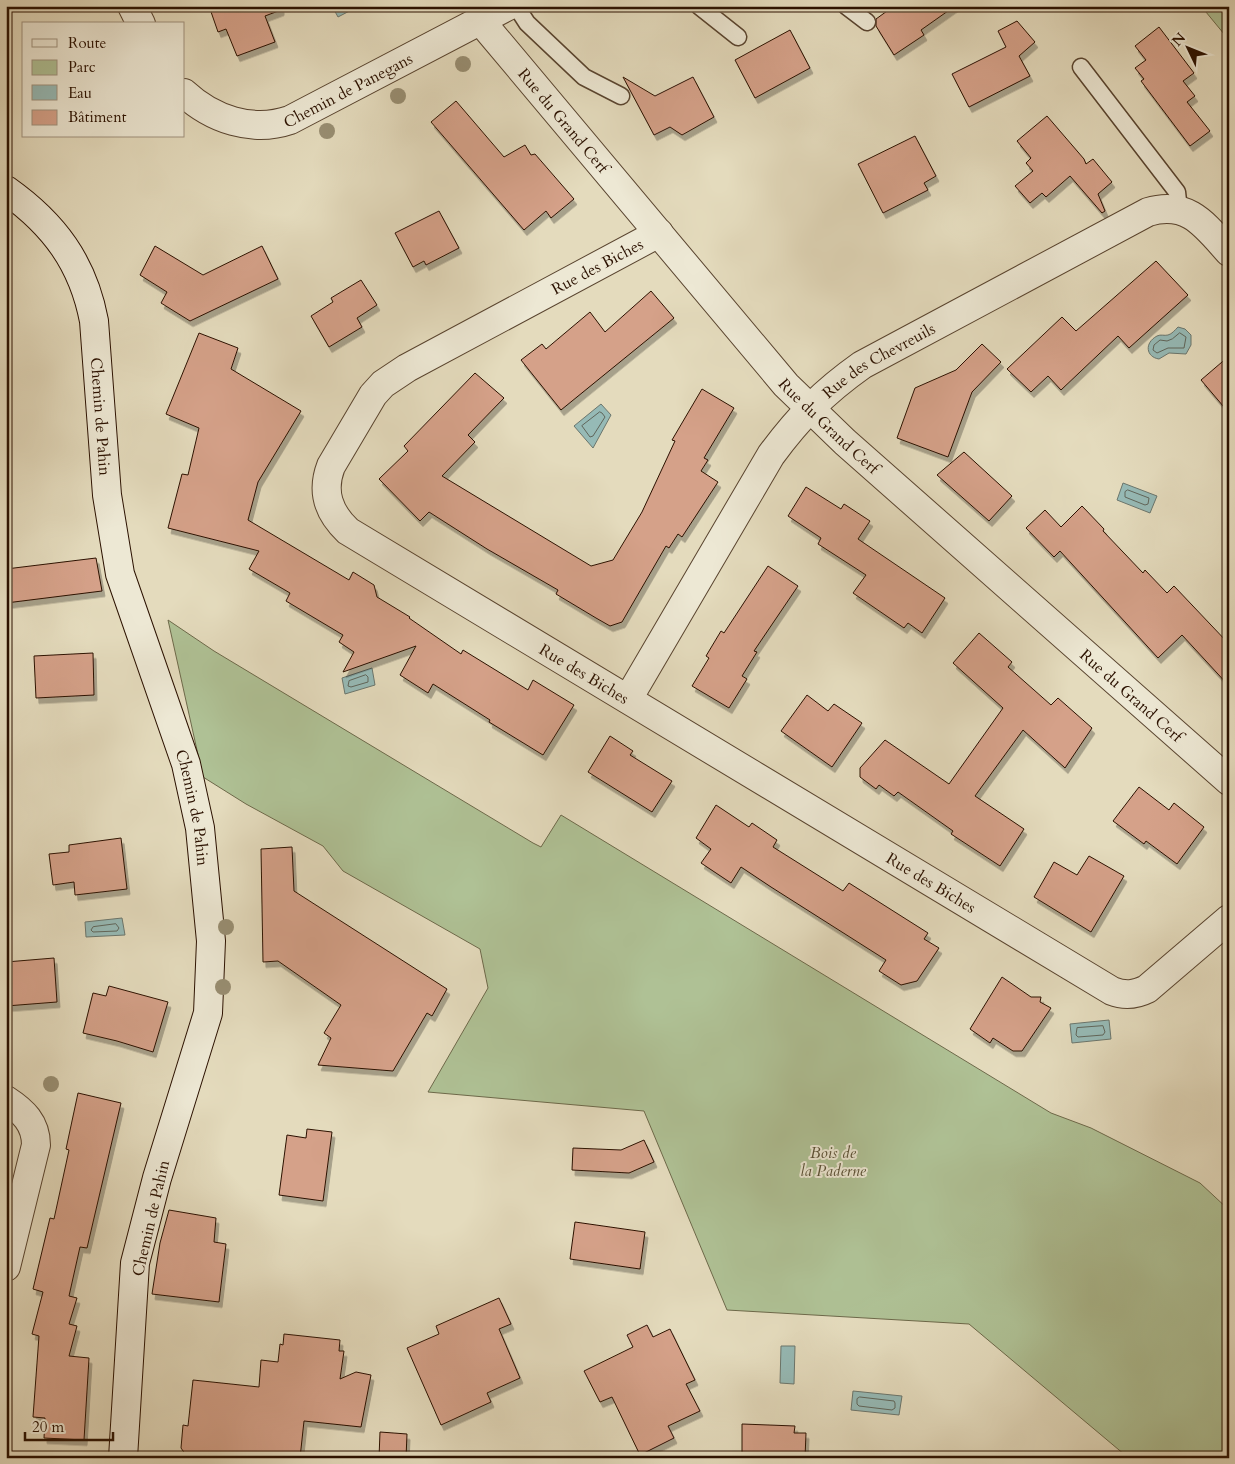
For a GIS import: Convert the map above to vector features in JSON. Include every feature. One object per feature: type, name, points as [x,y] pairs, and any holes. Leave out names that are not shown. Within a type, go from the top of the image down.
[{"type":"street","points":[[132,6],[141,22]]},
{"type":"street","name":"Chemin de Panegans","points":[[185,94],[200,106],[229,120],[258,125],[279,124],[508,6]]},
{"type":"street","name":"Rue du Grand Cerf","points":[[483,20],[489,31],[786,384],[845,442],[1229,781]]},
{"type":"street","name":"Chemin de Pahin","points":[[6,190],[28,206],[52,230],[82,277],[91,306],[94,321],[107,495],[120,574],[186,764],[200,828],[211,941],[208,1013],[157,1178],[136,1263],[123,1458]]},
{"type":"street","name":"Rue des Chevreuils","points":[[628,698],[771,455],[791,428],[833,385],[862,364],[1148,212],[1158,209],[1176,209],[1195,216],[1203,222],[1229,252]]},
{"type":"street","name":"Rue des Biches","points":[[659,233],[394,376],[373,395],[330,466],[326,487],[330,510],[337,520],[348,531],[1118,993],[1135,994],[1147,989],[1229,919]]},
{"type":"street","points":[[6,1100],[24,1112],[28,1118],[36,1136],[36,1145],[6,1267]]},
{"type":"lane","points":[[516,6],[526,23],[584,77],[621,96]]},
{"type":"lane","points":[[699,6],[738,37]]},
{"type":"lane","points":[[846,6],[867,22]]},
{"type":"lane","points":[[1081,66],[1177,192],[1178,201],[1176,209]]},
{"type":"green space","points":[[1201,6],[1229,6],[1229,40]]},
{"type":"green space","name":"Bois de la Paderne","points":[[168,620],[214,651],[533,843],[541,847],[561,815],[1051,1113],[1091,1128],[1200,1183],[1229,1210],[1229,1458],[1125,1458],[1125,1455],[969,1324],[727,1310],[644,1111],[428,1092],[488,988],[480,949],[343,871],[323,846],[246,804],[203,777]]},
{"type":"water","points":[[332,6],[359,6],[338,17]]},
{"type":"water","points":[[1178,327],[1185,329],[1191,335],[1191,345],[1186,354],[1169,353],[1159,359],[1151,356],[1148,349],[1150,342],[1158,335],[1167,335]]},
{"type":"water","points":[[601,404],[611,415],[593,448],[574,426]]},
{"type":"water","points":[[1123,483],[1157,496],[1150,513],[1117,500]]},
{"type":"water","points":[[372,668],[375,685],[345,694],[342,678]]},
{"type":"water","points":[[122,918],[125,935],[86,937],[85,922]]},
{"type":"water","points":[[1109,1020],[1111,1039],[1072,1043],[1070,1024]]},
{"type":"water","points":[[781,1346],[795,1346],[794,1384],[780,1383]]},
{"type":"water","points":[[853,1391],[902,1396],[899,1415],[851,1410]]},
{"type":"building","points":[[209,6],[281,6],[281,10],[265,16],[275,42],[237,56],[226,29],[218,32]]},
{"type":"building","points":[[894,6],[955,6],[921,30],[924,35],[894,55],[876,26],[876,19]]},
{"type":"building","points":[[1017,21],[1035,42],[1019,56],[1030,76],[969,107],[952,74],[1006,47],[998,31]]},
{"type":"building","points":[[1159,27],[1194,73],[1183,81],[1195,96],[1187,102],[1210,131],[1190,146],[1141,81],[1144,79],[1135,68],[1146,60],[1135,46]]},
{"type":"building","points":[[790,30],[810,68],[755,98],[735,60]]},
{"type":"building","points":[[623,77],[655,96],[693,77],[714,117],[682,135],[670,127],[654,135]]},
{"type":"building","points":[[456,101],[504,157],[525,145],[531,155],[535,154],[574,199],[551,218],[546,211],[524,230],[431,122]]},
{"type":"building","points":[[1047,116],[1084,159],[1086,164],[1093,159],[1112,182],[1098,194],[1105,211],[1102,213],[1070,176],[1046,197],[1042,193],[1030,203],[1015,186],[1033,171],[1026,163],[1031,158],[1017,141]]},
{"type":"building","points":[[915,136],[936,176],[924,183],[928,190],[883,213],[858,164]]},
{"type":"building","points":[[439,211],[459,248],[426,265],[424,261],[413,267],[395,233]]},
{"type":"building","points":[[155,246],[203,275],[262,246],[278,279],[190,321],[161,303],[167,292],[140,275]]},
{"type":"building","points":[[1156,261],[1188,295],[1129,348],[1118,336],[1061,390],[1048,376],[1031,392],[1007,369],[1062,317],[1076,331]]},
{"type":"building","points":[[361,280],[377,305],[357,318],[362,327],[329,347],[311,316],[333,302],[331,298]]},
{"type":"building","points":[[651,291],[674,318],[561,410],[521,360],[542,344],[546,349],[590,312],[605,332]]},
{"type":"building","points":[[199,333],[238,348],[231,369],[301,411],[258,482],[248,520],[349,580],[353,572],[374,585],[377,597],[410,617],[461,654],[463,650],[528,690],[533,680],[574,705],[543,755],[489,722],[490,720],[433,684],[428,693],[400,675],[416,646],[343,672],[354,652],[339,642],[343,635],[286,601],[290,593],[249,569],[259,551],[168,528],[182,474],[188,475],[199,428],[166,414]]},
{"type":"building","points":[[982,344],[1001,362],[972,392],[948,457],[897,438],[915,388],[956,370]]},
{"type":"building","points":[[1229,356],[1229,413],[1201,380]]},
{"type":"building","points":[[475,373],[504,398],[468,435],[475,442],[442,476],[591,566],[613,560],[642,512],[675,441],[672,440],[702,389],[734,408],[704,458],[708,460],[701,471],[718,482],[682,537],[678,534],[669,548],[666,546],[622,622],[610,626],[556,594],[558,590],[487,549],[429,512],[420,521],[379,479],[408,451],[404,446]]},
{"type":"building","points":[[964,452],[1012,496],[989,521],[937,475]]},
{"type":"building","points":[[806,487],[841,509],[844,504],[870,521],[858,539],[945,598],[922,633],[908,623],[904,628],[853,593],[866,575],[818,544],[821,538],[788,516]]},
{"type":"building","points":[[1082,506],[1143,573],[1145,570],[1167,593],[1174,586],[1229,644],[1229,686],[1182,635],[1158,658],[1060,551],[1054,557],[1026,528],[1045,510],[1061,527]]},
{"type":"building","points":[[96,558],[102,591],[6,603],[6,569]]},
{"type":"building","points":[[768,566],[798,586],[754,651],[757,652],[742,676],[747,679],[729,708],[692,686],[709,658],[706,656],[721,631],[724,633]]},
{"type":"building","points":[[979,633],[1012,662],[1008,667],[1051,705],[1058,698],[1092,728],[1065,768],[1023,730],[975,796],[1024,829],[1000,866],[951,834],[953,831],[898,792],[894,796],[879,785],[876,789],[860,777],[860,768],[885,740],[949,784],[1003,708],[953,663]]},
{"type":"building","points":[[93,653],[94,695],[36,698],[34,656]]},
{"type":"building","points":[[807,695],[828,711],[834,704],[862,723],[832,767],[781,731]]},
{"type":"building","points":[[610,736],[633,751],[630,755],[672,781],[652,812],[588,772]]},
{"type":"building","points":[[1139,787],[1169,810],[1174,803],[1204,827],[1177,864],[1146,841],[1144,844],[1113,821]]},
{"type":"building","points":[[716,805],[749,827],[752,823],[777,840],[773,847],[843,891],[849,883],[928,933],[924,939],[939,948],[917,981],[901,985],[879,971],[886,960],[741,867],[731,883],[701,863],[711,849],[696,838]]},
{"type":"building","points":[[121,838],[127,889],[75,895],[74,882],[53,885],[49,854],[69,852],[69,845]]},
{"type":"building","points":[[292,847],[294,891],[447,989],[432,1016],[427,1013],[393,1071],[318,1065],[331,1038],[324,1033],[341,1005],[278,961],[263,962],[261,849]]},
{"type":"building","points":[[1089,856],[1124,876],[1091,932],[1034,897],[1054,862],[1077,875]]},
{"type":"building","points":[[54,958],[57,1002],[6,1006],[6,962]]},
{"type":"building","points":[[1002,977],[1031,997],[1041,997],[1040,1002],[1051,1008],[1022,1051],[1013,1051],[993,1038],[990,1043],[970,1029]]},
{"type":"building","points":[[109,986],[168,1002],[153,1052],[83,1033],[93,993],[106,996]]},
{"type":"building","points":[[78,1093],[121,1103],[87,1248],[80,1247],[69,1296],[77,1298],[69,1324],[77,1326],[69,1356],[89,1358],[84,1440],[44,1438],[45,1418],[33,1417],[39,1336],[32,1334],[43,1292],[33,1289],[50,1218],[54,1219],[69,1150],[66,1149]]},
{"type":"building","points":[[307,1129],[332,1132],[323,1201],[279,1195],[287,1135],[306,1138]]},
{"type":"building","points":[[644,1140],[654,1162],[629,1173],[572,1170],[573,1148],[621,1150]]},
{"type":"building","points":[[169,1210],[216,1218],[214,1242],[226,1244],[219,1302],[152,1294],[160,1243]]},
{"type":"building","points":[[575,1222],[645,1232],[640,1269],[570,1259]]},
{"type":"building","points":[[499,1298],[511,1324],[499,1329],[520,1378],[487,1393],[491,1402],[441,1425],[407,1348],[439,1334],[436,1326]]},
{"type":"building","points":[[647,1325],[653,1337],[670,1329],[695,1380],[686,1384],[700,1411],[668,1426],[674,1438],[640,1455],[612,1397],[600,1402],[584,1371],[633,1347],[627,1335]]},
{"type":"building","points":[[284,1334],[340,1340],[339,1351],[344,1351],[340,1379],[356,1372],[371,1375],[361,1427],[304,1421],[300,1458],[188,1458],[181,1448],[183,1425],[188,1426],[193,1380],[259,1387],[261,1360],[278,1362],[280,1344],[283,1345]]},
{"type":"building","points":[[742,1424],[795,1426],[794,1433],[806,1433],[805,1458],[742,1458]]},
{"type":"building","points":[[380,1432],[407,1434],[406,1458],[379,1458]]}]
